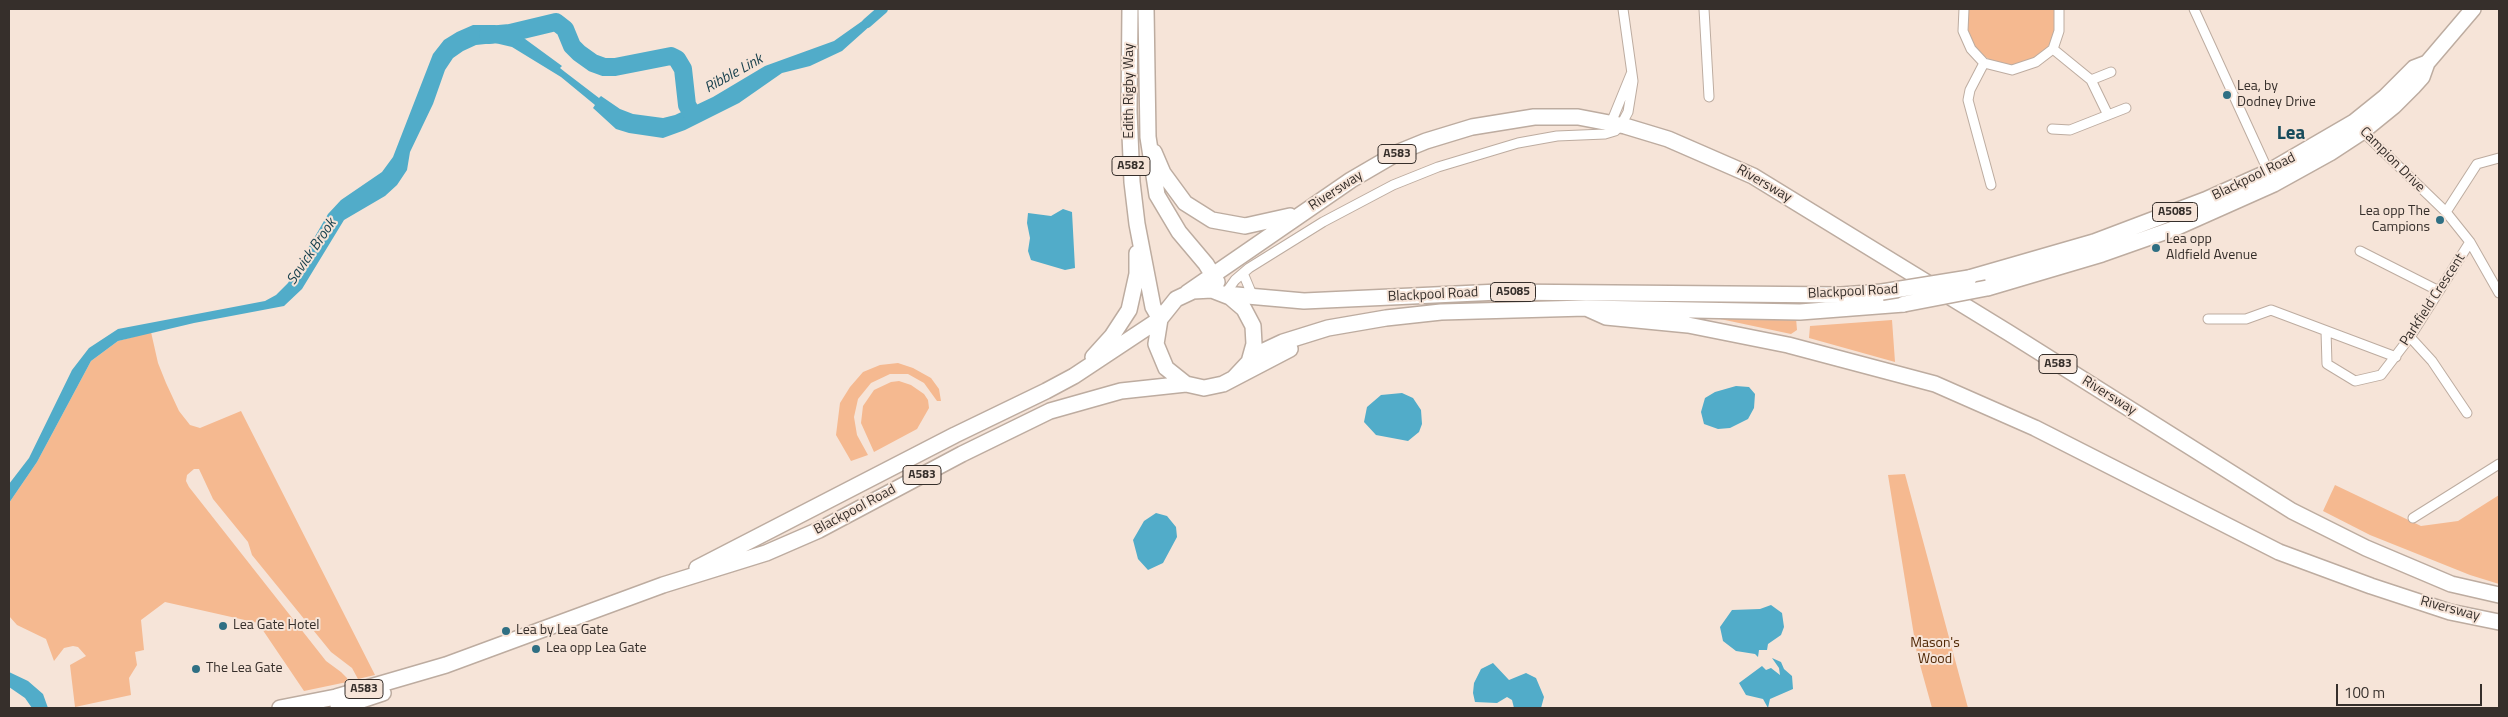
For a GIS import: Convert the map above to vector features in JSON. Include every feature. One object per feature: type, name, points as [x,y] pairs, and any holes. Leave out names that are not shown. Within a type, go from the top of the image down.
[{"type":"highway","name":"Edith Rigby Way","points":[[1135,9],[1148,137],[1157,195],[1179,232],[1213,275],[1224,294]]},
{"type":"highway","name":"Edith Rigby Way","points":[[1135,9],[1129,111],[1132,182],[1137,224],[1153,307],[1160,319]]},
{"type":"highway","name":"Blackpool Road","points":[[1224,294],[1304,300],[1499,292],[1841,295],[1882,292],[1970,278],[2094,242],[2205,200],[2271,178],[2330,153],[2358,127],[2414,68],[2427,63],[2473,9]]},
{"type":"highway","name":"Riversway","points":[[1187,293],[1351,180],[1399,152],[1458,130],[1534,117],[1578,117],[1616,124],[1668,138],[1753,176],[2010,333],[2292,511],[2366,548],[2451,584],[2499,596]]},
{"type":"highway","points":[[1148,137],[1163,173],[1174,190],[1185,204],[1212,220],[1229,224],[1253,225],[1290,216],[1310,208]]},
{"type":"highway","name":"Blackpool Road","points":[[1251,357],[1300,336],[1362,322],[1441,312],[1586,308],[1800,312],[1904,304],[1987,288],[2102,254],[2212,213],[2271,178]]},
{"type":"highway","points":[[1081,371],[1112,336],[1128,310],[1136,274],[1137,224]]},
{"type":"highway","points":[[1234,378],[1242,371],[1251,357],[1254,338],[1251,320],[1240,304],[1224,294],[1206,290],[1187,293],[1171,304],[1160,319],[1156,338],[1160,357],[1170,373],[1186,384],[1211,387],[1234,378],[1302,343],[1362,322]]},
{"type":"highway","name":"Riversway","points":[[1586,308],[1606,317],[1688,325],[1788,345],[1934,384],[2035,428],[2279,552],[2442,609],[2499,622]]},
{"type":"highway","name":"Blackpool Road","points":[[663,586],[1081,371],[1160,319]]},
{"type":"highway","name":"Blackpool Road","points":[[338,708],[663,586],[758,556],[819,530],[962,454],[1050,411],[1122,391],[1186,384]]},
{"type":"highway","name":"Blackpool Road","points":[[280,708],[336,696],[446,666]]},
{"type":"street","points":[[1616,124],[1628,112],[1632,96],[1631,71],[1623,9]]},
{"type":"street","points":[[1704,9],[1709,97]]},
{"type":"street","points":[[1964,9],[1963,31],[1966,40],[1984,64],[2012,70],[2036,62],[2053,49],[2059,30],[2059,9]]},
{"type":"street","points":[[2194,9],[2271,178]]},
{"type":"street","points":[[2053,49],[2091,80],[2108,115]]},
{"type":"street","points":[[1984,64],[1970,90],[1968,100],[1991,185]]},
{"type":"street","points":[[2091,80],[2111,72]]},
{"type":"street","points":[[2052,129],[2070,130],[2126,108]]},
{"type":"street","name":"Riversway","points":[[1224,294],[1243,273],[1323,222],[1393,185],[1438,166],[1518,143],[1557,136],[1610,133],[1616,124]]},
{"type":"street","name":"Campion Drive","points":[[2358,127],[2446,212],[2470,242],[2499,293]]},
{"type":"street","points":[[2446,212],[2477,164],[2499,158]]},
{"type":"street","name":"Parkfield Crescent","points":[[2326,331],[2327,364],[2355,381],[2380,375],[2410,337],[2470,242]]},
{"type":"street","points":[[2360,250],[2439,291]]},
{"type":"street","points":[[1243,273],[1253,297]]},
{"type":"street","name":"Parkfield Crescent","points":[[2208,319],[2246,319],[2271,310],[2396,357]]},
{"type":"street","points":[[2410,337],[2432,361],[2467,413]]},
{"type":"street","points":[[2413,518],[2499,464]]},
{"type":"green space","points":[[1968,9],[2055,9],[2055,32],[2047,49],[2036,57],[2024,64],[2005,65],[1992,61],[1977,52],[1969,37],[1967,26]]},
{"type":"green space","points":[[1706,316],[1796,318],[1797,330],[1791,334]]},
{"type":"green space","points":[[1892,320],[1895,362],[1809,338],[1810,326]]},
{"type":"green space","points":[[151,332],[158,363],[166,383],[179,411],[190,425],[200,428],[241,411],[375,675],[358,679],[352,668],[331,652],[252,555],[248,542],[213,499],[199,469],[194,469],[187,475],[186,481],[189,487],[326,661],[347,678],[347,682],[304,691],[258,623],[165,602],[141,620],[144,650],[135,652],[137,665],[129,678],[131,695],[75,707],[70,665],[86,656],[78,647],[73,646],[64,648],[54,661],[46,639],[17,625],[9,616],[9,503],[37,462],[91,361],[118,341]]},
{"type":"green space","points":[[898,363],[913,368],[931,378],[939,389],[941,401],[937,401],[924,383],[908,374],[890,374],[871,383],[858,399],[854,417],[857,435],[868,455],[851,461],[836,435],[840,403],[850,387],[863,372],[880,365]]},
{"type":"green space","points":[[899,381],[911,385],[924,394],[928,400],[929,408],[917,429],[874,452],[861,423],[863,406],[874,390],[891,382]]},
{"type":"green space","name":"Mason's Wood","points":[[1905,474],[1968,708],[1932,708],[1917,654],[1888,475]]},
{"type":"green space","points":[[2335,485],[2421,526],[2458,521],[2499,495],[2499,584],[2470,575],[2370,535],[2323,511]]},
{"type":"water","points":[[875,12],[880,17],[842,51],[810,66],[782,73],[739,103],[685,130],[663,138],[616,129],[593,108],[595,105],[561,77],[512,47],[495,43],[476,45],[463,51],[453,58],[445,70],[433,104],[410,152],[407,170],[397,185],[385,196],[344,220],[302,289],[284,306],[194,323],[118,341],[91,361],[37,462],[9,503],[9,484],[29,458],[72,370],[89,348],[118,329],[265,301],[276,295],[288,283],[328,214],[341,200],[382,172],[393,157],[433,54],[444,40],[457,32],[473,25],[495,25],[521,36],[562,66],[560,68],[599,98],[601,96],[620,109],[633,114],[663,118],[675,115],[713,97],[765,66],[834,41]]},
{"type":"water","points":[[1063,209],[1072,212],[1075,268],[1065,270],[1031,260],[1028,251],[1030,238],[1027,223],[1028,213],[1051,216]]},
{"type":"water","points":[[1736,386],[1749,387],[1755,394],[1754,408],[1748,419],[1730,428],[1718,429],[1704,424],[1701,412],[1705,398],[1715,392]]},
{"type":"water","points":[[1402,393],[1413,398],[1421,410],[1422,424],[1419,432],[1408,441],[1376,435],[1364,422],[1367,407],[1381,395]]},
{"type":"water","points":[[1156,513],[1167,516],[1176,527],[1177,537],[1163,563],[1148,570],[1138,559],[1133,540],[1144,521]]},
{"type":"water","points":[[1771,605],[1782,613],[1784,627],[1781,635],[1768,644],[1767,650],[1759,650],[1758,657],[1755,654],[1736,651],[1723,641],[1720,627],[1732,610],[1760,609]]},
{"type":"water","points":[[1772,658],[1781,662],[1784,669],[1792,676],[1793,689],[1770,699],[1768,708],[1763,699],[1746,695],[1739,683],[1762,666],[1766,670],[1771,668],[1780,675],[1779,668]]},
{"type":"water","points":[[1493,663],[1509,680],[1526,673],[1536,678],[1544,697],[1541,708],[1514,708],[1512,700],[1507,697],[1497,703],[1475,702],[1473,693],[1474,683],[1481,669]]},
{"type":"water","points":[[9,672],[28,681],[43,694],[48,708],[32,708],[25,698],[9,687]]},
{"type":"waterway","name":"Ribble Link","points":[[867,23],[883,9]]},
{"type":"waterway","name":"Savick Brook","points":[[488,35],[510,33],[556,22],[565,29],[572,46],[579,53],[593,63],[604,67],[615,67],[671,56],[677,59],[683,69],[687,105],[693,115]]},
{"type":"place","name":"Lea, by Dodney Drive","points":[[2227,95]]},
{"type":"place","name":"Lea opp The Campions","points":[[2440,220]]},
{"type":"place","name":"Lea opp Aldfield Avenue","points":[[2156,248]]},
{"type":"place","name":"Lea Gate Hotel","points":[[223,626]]},
{"type":"place","name":"Lea by Lea Gate","points":[[506,631]]},
{"type":"place","name":"Lea opp Lea Gate","points":[[536,649]]},
{"type":"place","name":"The Lea Gate","points":[[196,669]]},
{"type":"district","name":"Lea","points":[[2291,134]]}]
